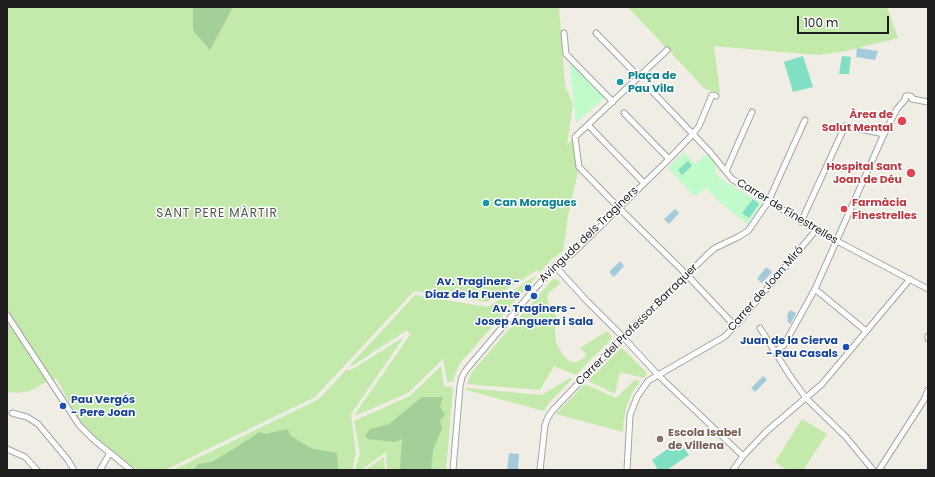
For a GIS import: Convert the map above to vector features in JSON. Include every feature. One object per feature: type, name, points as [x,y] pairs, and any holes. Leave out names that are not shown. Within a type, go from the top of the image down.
[{"type":"street","points":[[596,33],[639,77]]},
{"type":"street","points":[[564,34],[566,54],[612,102]]},
{"type":"street","points":[[667,50],[575,137],[579,167],[687,275],[735,326]]},
{"type":"street","name":"Carrer de Finestrelles","points":[[651,90],[715,157],[732,179],[801,222],[928,289]]},
{"type":"street","name":"Avinguda dels Traginers","points":[[453,470],[460,386],[462,377],[466,370],[555,266],[573,253],[693,134],[699,126],[712,95]]},
{"type":"street","points":[[775,352],[784,345],[815,289],[884,134],[897,109],[905,100],[909,102],[912,99],[928,102]]},
{"type":"street","points":[[726,172],[752,112]]},
{"type":"street","points":[[624,113],[669,159]]},
{"type":"street","name":"Carrer del Professor Barraquer","points":[[540,470],[545,425],[557,404],[714,248],[738,237],[748,230],[768,202],[805,120]]},
{"type":"street","points":[[588,125],[644,183]]},
{"type":"street","points":[[801,222],[845,126],[884,134]]},
{"type":"street","name":"Carrer de Joan Miró","points":[[627,470],[630,415],[638,396],[648,381],[724,337],[816,230]]},
{"type":"street","points":[[555,266],[658,375],[743,456]]},
{"type":"street","points":[[733,470],[743,456],[767,431],[822,384],[910,279]]},
{"type":"street","points":[[815,289],[866,331]]},
{"type":"street","points":[[7,315],[79,425],[94,440],[130,470]]},
{"type":"street","points":[[760,328],[806,398],[846,437],[872,470]]},
{"type":"street","points":[[879,470],[924,400],[928,390]]},
{"type":"street","points":[[12,413],[27,417],[38,424],[68,460],[74,470]]},
{"type":"street","points":[[7,449],[26,457],[37,470]]},
{"type":"street","points":[[100,470],[110,454]]},
{"type":"green space","points":[[7,7],[559,7],[565,86],[573,104],[567,145],[575,137],[579,167],[568,216],[563,251],[552,259],[540,272],[537,270],[487,302],[414,291],[315,397],[165,470],[138,470],[111,452],[79,420],[56,378],[30,391],[17,393],[7,392]]},
{"type":"green space","points":[[193,7],[233,7],[210,50],[193,31]]},
{"type":"green space","points":[[628,7],[887,7],[898,38],[846,51],[818,55],[714,46],[720,93],[705,89]]},
{"type":"green space","points":[[803,56],[813,87],[793,92],[784,62]]},
{"type":"green space","points":[[842,56],[851,57],[849,74],[839,74]]},
{"type":"green space","points":[[569,59],[605,97],[576,123]]},
{"type":"green space","points":[[684,152],[695,164],[707,154],[715,162],[717,167],[715,173],[721,179],[762,204],[747,224],[721,203],[706,188],[697,195],[692,194],[668,168]]},
{"type":"green space","points":[[688,161],[692,166],[682,175],[678,170]]},
{"type":"green space","points":[[753,199],[759,204],[749,218],[742,213]]},
{"type":"green space","points":[[535,276],[536,277],[461,362],[453,382],[447,382],[443,359],[408,393],[357,415],[355,414],[410,335],[407,330],[352,366],[350,365],[415,295],[488,307]]},
{"type":"green space","points":[[553,279],[561,283],[548,293],[547,300],[556,316],[556,343],[562,354],[572,362],[577,362],[586,355],[580,348],[607,331],[612,337],[611,339],[576,375],[554,366],[540,390],[467,384],[472,372]]},
{"type":"green space","points":[[404,337],[351,414],[356,454],[352,470],[173,470],[319,399],[346,370],[351,370]]},
{"type":"green space","points":[[622,348],[646,372],[644,378],[620,372],[615,394],[588,381],[620,349]]},
{"type":"green space","points":[[441,366],[444,386],[453,387],[446,470],[387,470],[386,452],[361,470],[355,470],[360,454],[354,421],[410,396]]},
{"type":"green space","points":[[570,378],[572,379],[549,403],[544,411],[466,390],[466,388],[542,395]]},
{"type":"green space","points":[[635,380],[640,381],[632,393],[627,405],[623,432],[556,414],[585,384],[616,398]]},
{"type":"green space","points":[[422,397],[443,397],[440,407],[445,414],[440,421],[442,428],[433,450],[431,470],[400,470],[402,439],[395,442],[368,439],[365,436],[370,429],[389,424]]},
{"type":"green space","points":[[802,419],[827,434],[803,470],[787,470],[775,462]]},
{"type":"green space","points":[[287,429],[291,436],[307,446],[314,449],[337,453],[338,470],[193,470],[199,464],[212,462],[259,432],[266,434]]},
{"type":"green space","points":[[679,441],[689,455],[667,470],[658,470],[652,460]]},
{"type":"green space","points":[[384,457],[385,470],[365,470]]},
{"type":"water","points":[[857,48],[878,51],[875,60],[856,57]]},
{"type":"water","points":[[675,209],[679,213],[669,224],[664,219]]},
{"type":"water","points":[[620,261],[624,266],[614,277],[609,272]]},
{"type":"water","points":[[766,267],[772,272],[762,283],[757,279]]},
{"type":"water","points":[[790,310],[796,313],[790,324],[787,321],[787,315]]},
{"type":"water","points":[[763,376],[767,380],[755,392],[751,388]]},
{"type":"water","points":[[509,453],[519,454],[518,470],[507,470]]},
{"type":"place","name":"Plaça de Pau Vila","points":[[620,82]]},
{"type":"place","name":"Àrea de Salut Mental","points":[[902,121]]},
{"type":"place","name":"Hospital Sant Joan de Déu","points":[[911,173]]},
{"type":"place","name":"Can Moragues","points":[[486,203]]},
{"type":"place","name":"Farmàcia Finestrelles","points":[[844,209]]},
{"type":"place","name":"Av. Traginers - Diaz de la Fuente","points":[[528,288]]},
{"type":"place","name":"Av. Traginers - Josep Anguera i Sala","points":[[534,296]]},
{"type":"place","name":"Juan de la Cierva - Pau Casals","points":[[846,347]]},
{"type":"place","name":"Pau Vergós - Pere Joan","points":[[63,406]]},
{"type":"place","name":"Escola Isabel de Villena","points":[[660,439]]},
{"type":"district","name":"SANT PERE MÀRTIR","points":[[217,214]]}]
